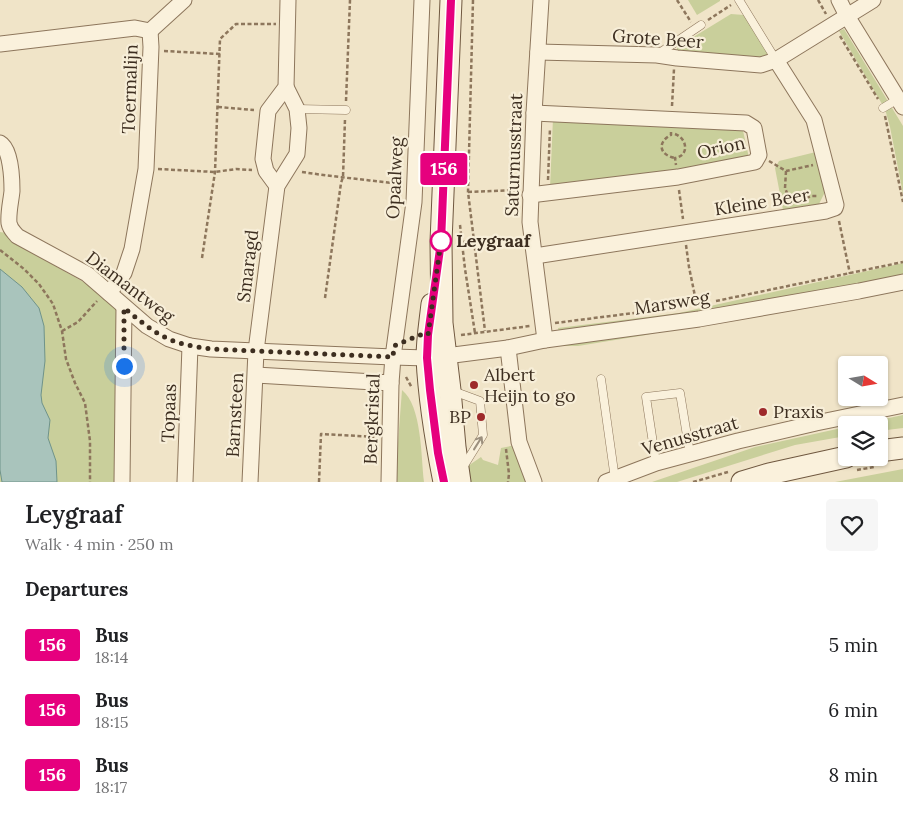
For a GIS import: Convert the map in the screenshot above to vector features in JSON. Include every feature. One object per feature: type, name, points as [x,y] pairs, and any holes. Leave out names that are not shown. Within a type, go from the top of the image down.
[{"type":"street","points":[[150,31],[184,0]]},
{"type":"street","name":"Smaragd","points":[[256,351],[276,186],[297,154],[299,128],[297,109],[286,87],[288,0]]},
{"type":"street","name":"Opaalweg","points":[[393,357],[414,202],[422,0]]},
{"type":"street","points":[[451,0],[441,242],[442,323],[439,350],[430,390],[438,453],[451,476]]},
{"type":"street","name":"Saturnusstraat","points":[[541,0],[530,222],[545,340]]},
{"type":"street","points":[[839,0],[900,103]]},
{"type":"street","points":[[776,60],[873,0]]},
{"type":"street","name":"Toermalijn","points":[[0,44],[135,28],[150,31],[151,51],[146,169],[132,250],[124,272],[109,293]]},
{"type":"street","name":"Grote Beer","points":[[538,52],[657,55],[761,65],[776,60]]},
{"type":"street","name":"Kleine Beer","points":[[535,256],[796,216],[835,208],[814,120],[776,60]]},
{"type":"street","points":[[276,186],[266,171],[263,159],[268,111],[286,87]]},
{"type":"street","name":"Orion","points":[[530,192],[547,192],[678,177],[754,162],[759,155],[754,128],[746,123],[671,128],[534,113]]},
{"type":"street","name":"Diamantweg","points":[[0,143],[5,146],[9,155],[12,189],[9,221],[11,230],[17,236],[87,274],[124,308],[147,326],[169,339],[190,346],[211,349],[393,357],[439,350]]},
{"type":"street","name":"Marsweg","points":[[439,350],[508,348],[545,340],[699,319],[903,282]]},
{"type":"street","points":[[122,482],[124,308]]},
{"type":"street","name":"Topaas","points":[[185,482],[190,346]]},
{"type":"street","points":[[508,348],[519,442],[534,482]]},
{"type":"street","points":[[439,350],[450,390],[455,447],[451,476]]},
{"type":"street","name":"Barnsteen","points":[[250,482],[256,351]]},
{"type":"street","name":"Bergkristal","points":[[389,482],[393,357]]},
{"type":"street","points":[[256,375],[391,383]]},
{"type":"street","name":"Venusstraat","points":[[610,480],[656,463],[758,436],[903,405]]},
{"type":"street","points":[[888,450],[903,448]]},
{"type":"street","points":[[742,482],[838,459]]},
{"type":"lane","points":[[739,0],[776,60]]},
{"type":"lane","points":[[657,55],[698,27]]},
{"type":"lane","points":[[883,108],[900,103]]},
{"type":"lane","points":[[297,109],[346,110]]},
{"type":"lane","points":[[601,379],[610,480]]},
{"type":"lane","points":[[450,390],[480,401],[483,435],[465,464],[451,476]]},
{"type":"lane","points":[[656,463],[646,397],[680,394],[690,454]]},
{"type":"path","points":[[325,298],[343,178],[350,0]]},
{"type":"path","points":[[474,0],[468,192],[485,331]]},
{"type":"path","points":[[678,0],[698,27],[731,5]]},
{"type":"path","points":[[818,0],[883,108],[903,202]]},
{"type":"path","points":[[202,258],[215,172],[220,39],[236,24],[287,24]]},
{"type":"path","points":[[151,51],[220,54]]},
{"type":"path","points":[[671,128],[684,140],[685,144],[684,154],[677,158],[666,156],[662,146],[671,128],[674,58]]},
{"type":"path","points":[[218,107],[268,111]]},
{"type":"path","points":[[547,192],[550,114]]},
{"type":"path","points":[[759,155],[786,171],[824,162]]},
{"type":"path","points":[[674,158],[689,267],[699,319]]},
{"type":"path","points":[[146,169],[215,172],[236,169],[266,171]]},
{"type":"path","points":[[288,169],[335,177],[414,185]]},
{"type":"path","points":[[786,171],[785,188],[796,216]]},
{"type":"path","points":[[468,192],[530,192]]},
{"type":"path","points":[[835,208],[850,274]]},
{"type":"path","points":[[459,223],[475,333]]},
{"type":"path","points":[[0,250],[39,284],[52,304],[62,331],[66,360],[85,403],[89,423],[90,482]]},
{"type":"path","points":[[716,301],[903,262]]},
{"type":"path","points":[[62,331],[78,322],[100,298],[109,293]]},
{"type":"path","points":[[439,350],[475,333],[485,331],[639,312]]},
{"type":"path","points":[[319,482],[321,434],[381,438]]},
{"type":"path","points":[[506,446],[508,482]]},
{"type":"green space","points":[[688,0],[720,0],[720,1],[697,15]]},
{"type":"green space","points":[[731,14],[744,15],[768,53],[767,60],[677,55],[677,47]]},
{"type":"green space","points":[[844,29],[903,126],[903,194],[885,109],[839,31]]},
{"type":"green space","points":[[553,118],[742,126],[749,158],[550,188]]},
{"type":"green space","points":[[816,152],[825,192],[819,204],[783,210],[775,168],[779,161]]},
{"type":"green space","points":[[0,232],[6,233],[11,241],[87,284],[108,300],[118,312],[120,482],[0,482]]},
{"type":"green space","points":[[903,263],[903,277],[646,335],[578,346],[561,346],[558,328],[679,313]]},
{"type":"green space","points":[[402,390],[409,398],[417,420],[424,482],[395,482]]},
{"type":"green space","points":[[903,415],[903,428],[888,430],[888,418]]},
{"type":"green space","points":[[838,429],[838,437],[795,445],[677,482],[652,482],[755,447]]},
{"type":"green space","points":[[516,445],[529,482],[470,482],[468,466],[481,457],[483,460],[498,465],[501,448]]},
{"type":"green space","points":[[903,469],[903,482],[835,482]]},
{"type":"water","points":[[0,269],[22,287],[39,308],[44,326],[45,361],[41,395],[42,403],[50,420],[48,438],[56,461],[57,482],[2,482],[0,470]]},
{"type":"bus line","name":"156","points":[[444,482],[438,453],[427,358],[428,335],[441,242],[451,0]]},
{"type":"place","name":"Leygraaf","points":[[441,241]]},
{"type":"place","name":"Albert Heijn to go","points":[[474,385]]},
{"type":"place","name":"Praxis","points":[[763,412]]},
{"type":"place","name":"BP","points":[[481,417]]},
{"type":"route","points":[[124,366],[124,308],[147,326],[169,339],[190,346],[211,349],[393,357],[394,346],[420,335],[428,335],[441,241]]}]
